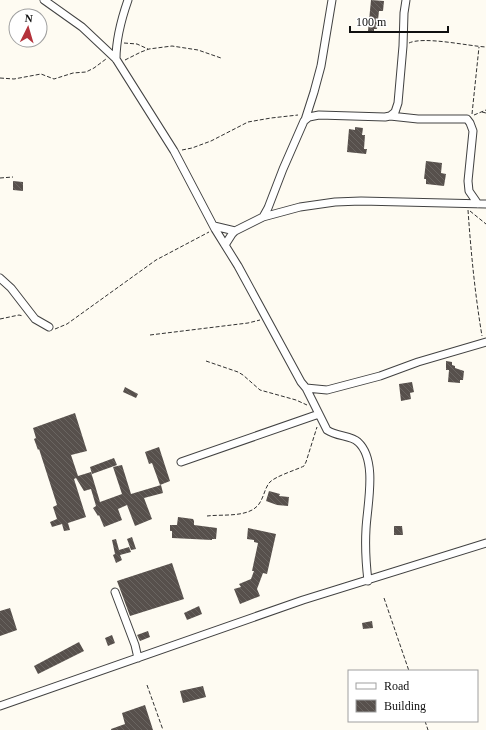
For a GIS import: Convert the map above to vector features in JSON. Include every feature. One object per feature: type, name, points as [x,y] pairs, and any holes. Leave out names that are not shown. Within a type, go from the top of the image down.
[{"type":"street","points":[[44,0],[50,2],[82,27],[115,59],[174,151],[214,228],[225,244],[301,382],[306,388],[327,430],[332,434],[353,438],[359,442],[364,450],[368,462],[370,490],[366,527],[368,581]]},
{"type":"street","points":[[115,59],[119,26],[128,0]]},
{"type":"street","points":[[263,217],[273,199],[283,169],[305,118],[314,92],[321,66],[332,0]]},
{"type":"street","points":[[390,116],[394,112],[398,103],[406,0]]},
{"type":"street","points":[[398,103],[403,118]]},
{"type":"street","points":[[305,118],[319,115],[467,119],[473,130],[468,191],[462,202]]},
{"type":"street","points":[[468,191],[482,204]]},
{"type":"street","points":[[225,244],[235,231],[263,217],[300,207],[335,202],[361,201],[462,202],[482,204]]},
{"type":"street","points":[[214,228],[235,231]]},
{"type":"street","points":[[0,278],[11,288],[35,318],[49,328]]},
{"type":"street","points":[[306,388],[327,390],[380,376],[418,362],[485,342]]},
{"type":"street","points":[[181,462],[318,414]]},
{"type":"street","points":[[0,706],[303,600],[486,543]]},
{"type":"street","points":[[115,592],[135,645],[138,658]]},
{"type":"path","points":[[403,46],[412,42],[420,41],[445,42],[486,47]]},
{"type":"path","points":[[116,42],[137,44],[149,49]]},
{"type":"path","points":[[0,78],[14,79],[41,74],[54,79],[73,73],[86,72],[104,62],[149,49],[172,46],[198,50],[222,58]]},
{"type":"path","points":[[480,47],[472,115],[486,110]]},
{"type":"path","points":[[481,112],[486,113]]},
{"type":"path","points":[[174,151],[200,146],[248,122],[289,115],[305,118]]},
{"type":"path","points":[[0,178],[13,177]]},
{"type":"path","points":[[485,342],[476,300],[468,210],[486,224]]},
{"type":"path","points":[[49,328],[57,329],[67,324],[156,260],[214,228]]},
{"type":"path","points":[[0,319],[19,315],[35,318]]},
{"type":"path","points":[[150,335],[248,323],[266,318]]},
{"type":"path","points":[[206,361],[238,372],[260,390],[273,395],[296,400],[318,414],[310,450],[304,466],[269,482],[257,507],[252,510],[243,513],[207,516]]},
{"type":"path","points":[[384,598],[409,670]]},
{"type":"path","points":[[147,685],[163,730]]},
{"type":"building","points":[[371,0],[384,1],[383,11],[379,11],[377,29],[374,29],[374,32],[368,31]]},
{"type":"building","points":[[355,127],[363,128],[362,135],[365,135],[364,149],[367,149],[366,154],[347,152],[349,129],[355,130]]},
{"type":"building","points":[[426,161],[442,163],[441,173],[446,174],[444,186],[426,184],[426,179],[424,179]]},
{"type":"building","points":[[13,181],[23,182],[23,191],[13,190]]},
{"type":"building","points":[[446,361],[452,362],[452,365],[455,366],[455,368],[464,371],[463,380],[460,380],[460,383],[448,382],[449,370],[446,370]]},
{"type":"building","points":[[412,382],[414,392],[410,393],[411,399],[401,401],[399,384]]},
{"type":"building","points":[[125,387],[138,394],[136,398],[123,392]]},
{"type":"building","points":[[75,413],[87,451],[71,455],[78,476],[91,472],[100,502],[122,494],[113,467],[122,465],[131,494],[161,485],[163,493],[144,498],[152,519],[135,526],[127,505],[118,509],[122,520],[104,527],[99,515],[98,516],[93,508],[96,506],[91,489],[84,491],[76,478],[74,479],[86,517],[68,523],[70,530],[64,531],[62,524],[52,527],[50,522],[57,519],[53,507],[57,505],[39,449],[38,450],[34,439],[36,438],[33,428]]},
{"type":"building","points":[[159,447],[170,481],[160,485],[152,463],[149,464],[145,452]]},
{"type":"building","points":[[114,458],[117,465],[92,474],[90,467]]},
{"type":"building","points":[[269,491],[280,494],[279,496],[289,497],[288,506],[277,505],[266,501]]},
{"type":"building","points":[[178,517],[193,519],[194,525],[217,528],[216,539],[172,538],[170,525],[177,525]]},
{"type":"building","points":[[394,526],[402,526],[403,535],[394,535]]},
{"type":"building","points":[[248,528],[276,534],[267,574],[263,573],[257,589],[260,596],[240,604],[234,589],[241,587],[239,584],[251,579],[254,571],[252,571],[258,543],[254,542],[254,540],[247,539]]},
{"type":"building","points":[[132,537],[136,549],[131,550],[127,539]]},
{"type":"building","points":[[116,539],[119,550],[129,547],[131,552],[120,555],[122,560],[116,563],[113,555],[115,554],[112,540]]},
{"type":"building","points":[[172,563],[184,599],[130,616],[117,581]]},
{"type":"building","points":[[199,606],[202,614],[187,620],[184,613]]},
{"type":"building","points":[[10,608],[17,630],[0,636],[0,611]]},
{"type":"building","points":[[372,621],[373,628],[363,629],[362,623]]},
{"type":"building","points":[[148,631],[150,637],[140,641],[137,635]]},
{"type":"building","points":[[112,635],[115,643],[108,646],[105,638]]},
{"type":"building","points":[[79,642],[84,651],[38,674],[34,666]]},
{"type":"building","points":[[203,686],[206,697],[183,703],[180,691]]},
{"type":"building","points":[[145,705],[153,730],[111,730],[125,724],[122,713]]}]
